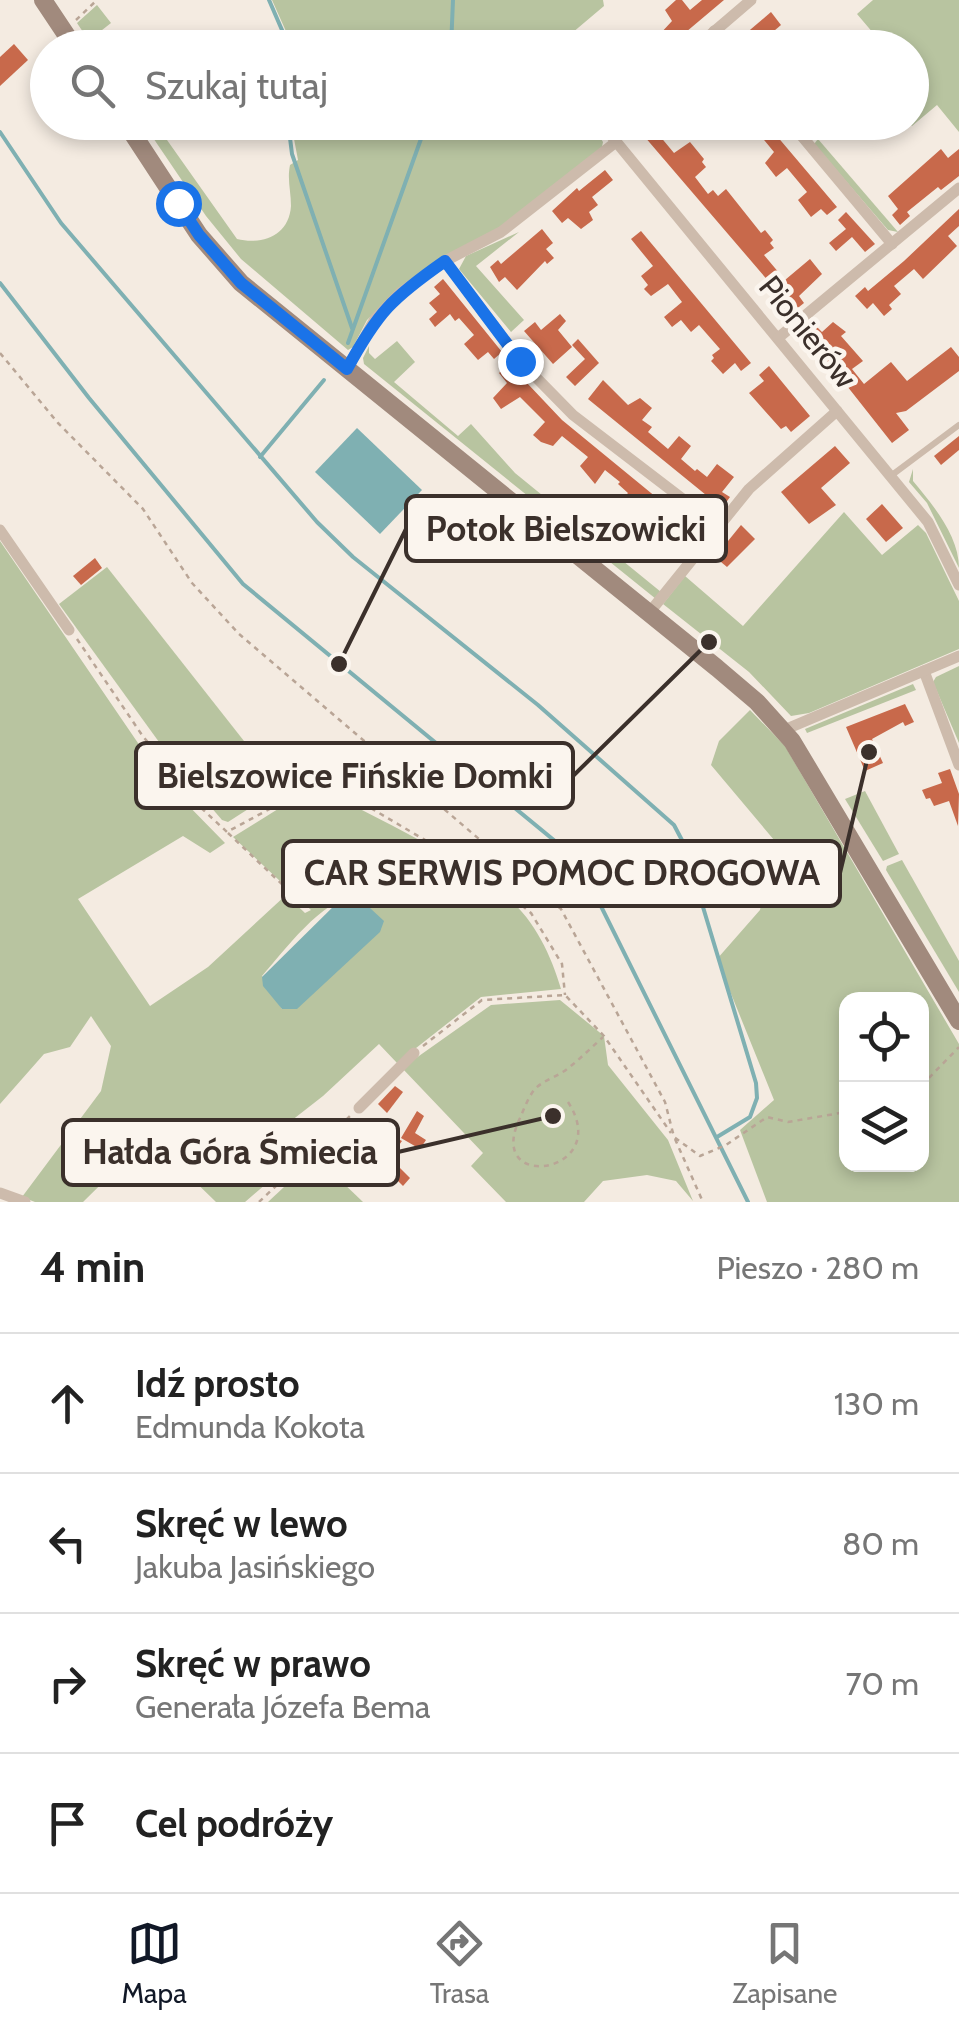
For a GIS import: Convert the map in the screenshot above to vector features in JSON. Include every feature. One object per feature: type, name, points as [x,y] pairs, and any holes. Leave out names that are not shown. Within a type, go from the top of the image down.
[{"type":"street","points":[[43,0],[63,30]]},
{"type":"street","points":[[715,30],[751,0]]},
{"type":"street","points":[[135,140],[174,206],[241,283],[649,613],[757,702],[784,730],[959,1022]]},
{"type":"street","points":[[347,369],[375,319],[400,292],[445,261],[513,224],[616,142]]},
{"type":"street","name":"Pionierów","points":[[616,142],[928,522],[959,585]]},
{"type":"street","points":[[806,142],[892,244]]},
{"type":"street","points":[[778,338],[959,188]]},
{"type":"street","points":[[445,261],[520,361],[573,415],[718,526]]},
{"type":"street","points":[[649,613],[750,489],[837,411]]},
{"type":"street","points":[[0,530],[69,630]]},
{"type":"street","points":[[784,730],[959,656]]},
{"type":"street","points":[[924,671],[959,765]]},
{"type":"street","points":[[359,1108],[414,1054]]},
{"type":"street","points":[[0,1193],[25,1202]]},
{"type":"lane","points":[[890,476],[959,426]]},
{"type":"path","points":[[75,30],[97,0]]},
{"type":"path","points":[[0,352],[58,422],[143,509],[192,583],[239,634],[496,850],[561,910],[664,1102],[674,1137],[703,1202]]},
{"type":"path","points":[[69,630],[93,658],[142,735],[198,805],[306,908]]},
{"type":"path","points":[[227,832],[323,780],[501,888],[531,913],[562,964],[565,995],[604,1036],[674,1137],[700,1156],[726,1145],[767,1117],[788,1122],[839,1113]]},
{"type":"path","points":[[414,1054],[482,1000],[565,995]]},
{"type":"path","points":[[568,1102],[579,1118],[571,1154],[541,1169],[523,1162],[513,1148],[514,1129],[531,1094],[604,1036]]},
{"type":"path","points":[[925,1082],[959,1047]]},
{"type":"path","points":[[260,1202],[359,1108]]},
{"type":"green space","points":[[272,0],[603,0],[604,6],[576,30],[285,30]]},
{"type":"green space","points":[[873,0],[959,0],[959,132],[937,105],[929,112],[929,30],[871,30],[857,14]]},
{"type":"green space","points":[[97,5],[111,23],[102,30],[82,30],[77,23]]},
{"type":"green space","points":[[155,140],[167,140],[237,239],[246,241],[273,236],[285,225],[291,206],[290,165],[298,160],[294,140],[603,142],[602,147],[501,228],[405,284],[367,320],[348,350],[241,259],[206,216]]},
{"type":"green space","points":[[819,140],[898,232],[888,230],[814,144]]},
{"type":"green space","points":[[519,232],[476,266],[524,320],[511,332],[459,269],[466,256]]},
{"type":"green space","points":[[397,341],[415,362],[394,382],[458,436],[471,424],[515,473],[661,592],[656,599],[364,364],[369,346],[375,359]]},
{"type":"green space","points":[[913,469],[913,481],[950,533],[959,568],[927,503],[909,482]]},
{"type":"green space","points":[[844,512],[882,555],[918,525],[926,533],[959,601],[959,649],[809,713],[791,716],[749,672],[663,604],[685,576],[743,626]]},
{"type":"green space","points":[[0,541],[153,765],[225,843],[210,853],[183,836],[78,899],[150,1006],[208,967],[286,895],[305,913],[311,910],[233,837],[302,794],[320,788],[440,852],[507,897],[541,939],[561,989],[481,997],[397,1063],[379,1044],[282,1128],[307,1149],[245,1202],[216,1202],[149,1137],[83,1202],[35,1202],[22,1197],[101,1091],[111,1046],[91,1016],[70,1047],[44,1054],[0,1104]],"holes":[[[357,895],[282,1009],[262,976],[317,916]]]},
{"type":"green space","points":[[107,567],[281,788],[228,822],[180,771],[59,604]]},
{"type":"green space","points":[[959,666],[959,743],[933,682]]},
{"type":"green space","points":[[913,684],[916,690],[807,733],[805,729]]},
{"type":"green space","points":[[750,710],[785,746],[929,992],[839,992],[839,1172],[929,1172],[929,993],[959,1044],[959,1202],[767,1202],[740,1130],[774,1100],[717,959],[760,910],[774,840],[711,765],[719,741]]},
{"type":"green space","points":[[865,791],[899,854],[883,861],[845,799]]},
{"type":"green space","points":[[902,860],[959,961],[959,992],[886,870]]},
{"type":"green space","points":[[560,1000],[604,1036],[608,1065],[668,1140],[693,1201],[676,1181],[647,1175],[603,1181],[584,1202],[506,1202],[471,1166],[483,1153],[402,1068],[491,1005]]},
{"type":"green space","points":[[316,1157],[363,1202],[268,1202]]},
{"type":"water","points":[[357,428],[422,490],[380,534],[315,472]]},
{"type":"water","points":[[356,895],[384,921],[380,932],[297,1009],[282,1009],[263,986],[262,977],[343,897]]},
{"type":"building","points":[[676,0],[682,0],[690,10],[702,0],[724,0],[688,30],[664,30],[672,21],[665,10]]},
{"type":"building","points":[[771,12],[781,25],[775,30],[750,30]]},
{"type":"building","points":[[14,44],[28,60],[0,86],[0,57]]},
{"type":"building","points":[[647,140],[663,140],[674,153],[690,142],[706,167],[695,177],[708,194],[713,190],[718,196],[726,189],[761,233],[765,230],[774,248],[764,255],[785,280],[810,259],[822,274],[799,296],[804,303],[794,311]]},
{"type":"building","points":[[764,140],[780,140],[837,207],[827,215],[821,209],[811,217],[798,200],[807,192],[787,168],[776,177],[765,163],[774,152]]},
{"type":"building","points":[[941,149],[948,158],[959,149],[959,176],[907,212],[910,216],[900,225],[892,215],[898,209],[888,196]]},
{"type":"building","points":[[605,170],[613,180],[592,197],[598,205],[589,212],[593,220],[581,229],[568,218],[562,223],[552,211]]},
{"type":"building","points":[[959,209],[959,226],[948,236],[957,246],[923,279],[914,269],[894,286],[901,294],[884,316],[873,303],[867,309],[855,296],[865,287],[868,291],[904,261]]},
{"type":"building","points":[[846,212],[875,244],[865,252],[852,237],[836,251],[829,243],[846,229],[838,220]]},
{"type":"building","points":[[542,229],[553,243],[546,249],[554,258],[547,264],[545,261],[517,290],[505,277],[499,282],[490,267],[498,260],[501,264]]},
{"type":"building","points":[[641,231],[751,363],[741,371],[735,363],[723,374],[711,361],[720,349],[699,325],[691,332],[681,320],[672,327],[664,317],[682,302],[668,284],[651,296],[644,289],[648,285],[641,276],[653,266],[631,239]]},
{"type":"building","points":[[443,279],[502,352],[494,359],[488,352],[478,360],[464,344],[474,335],[459,318],[455,321],[450,314],[435,327],[429,319],[437,312],[429,303],[440,294],[434,287]]},
{"type":"building","points":[[560,314],[566,321],[558,330],[572,347],[553,364],[524,331],[535,322],[541,330]]},
{"type":"building","points":[[833,322],[846,332],[841,336],[863,361],[852,369],[864,384],[891,362],[907,381],[951,347],[959,357],[959,371],[906,411],[896,413],[909,430],[892,443],[806,334],[816,326],[822,332]]},
{"type":"building","points":[[578,339],[599,363],[575,386],[566,377],[585,359],[572,345]]},
{"type":"building","points":[[509,364],[562,420],[701,534],[692,544],[685,539],[673,552],[639,525],[643,520],[629,509],[626,512],[617,506],[628,493],[620,482],[605,470],[595,484],[580,466],[588,457],[562,436],[553,446],[541,442],[533,435],[545,422],[520,397],[501,409],[493,398],[507,383],[499,373]]},
{"type":"building","points":[[769,366],[810,416],[791,432],[786,426],[781,429],[749,393],[764,381],[759,375]]},
{"type":"building","points":[[603,380],[628,405],[640,398],[652,408],[642,420],[652,427],[648,432],[668,449],[679,436],[691,446],[681,459],[695,471],[707,477],[717,464],[734,477],[722,492],[730,497],[722,508],[588,399]]},
{"type":"building","points":[[959,436],[959,450],[941,465],[934,456]]},
{"type":"building","points":[[835,446],[850,463],[821,488],[836,505],[809,524],[781,492]]},
{"type":"building","points":[[882,504],[903,528],[886,542],[866,519]]},
{"type":"building","points":[[741,525],[755,539],[727,567],[715,557]]},
{"type":"building","points":[[95,558],[102,568],[81,585],[73,576]]},
{"type":"building","points":[[905,704],[914,722],[905,726],[903,722],[872,739],[883,763],[865,771],[846,727]]},
{"type":"building","points":[[950,769],[959,794],[958,826],[949,801],[934,806],[922,790],[942,783],[938,773]]},
{"type":"building","points":[[395,1086],[403,1092],[387,1113],[378,1104]]},
{"type":"building","points":[[417,1111],[424,1116],[415,1133],[426,1140],[420,1149],[401,1138]]},
{"type":"building","points":[[373,1126],[402,1141],[391,1156],[364,1140]]},
{"type":"building","points":[[397,1165],[410,1178],[403,1186],[390,1173]]},
{"type":"waterway","points":[[269,0],[282,30]]},
{"type":"waterway","points":[[452,30],[453,0]]},
{"type":"waterway","points":[[0,132],[61,223],[317,522],[353,557],[538,705],[674,825],[684,844],[756,1083],[757,1098],[750,1117],[717,1137]]},
{"type":"waterway","points":[[290,140],[352,328]]},
{"type":"waterway","points":[[348,343],[421,140]]},
{"type":"waterway","points":[[0,283],[243,584],[578,860],[748,1202]]},
{"type":"waterway","points":[[260,457],[324,380]]},
{"type":"place","name":"Bielszowice Fińskie Domki","points":[[709,642]]},
{"type":"place","name":"Potok Bielszowicki","points":[[339,664]]},
{"type":"place","name":"CAR SERWIS POMOC DROGOWA","points":[[869,752]]},
{"type":"place","name":"Hałda Góra Śmiecia","points":[[553,1116]]},
{"type":"route","points":[[178,203],[199,235],[241,283],[347,369],[375,319],[400,292],[445,261],[520,361]]}]
